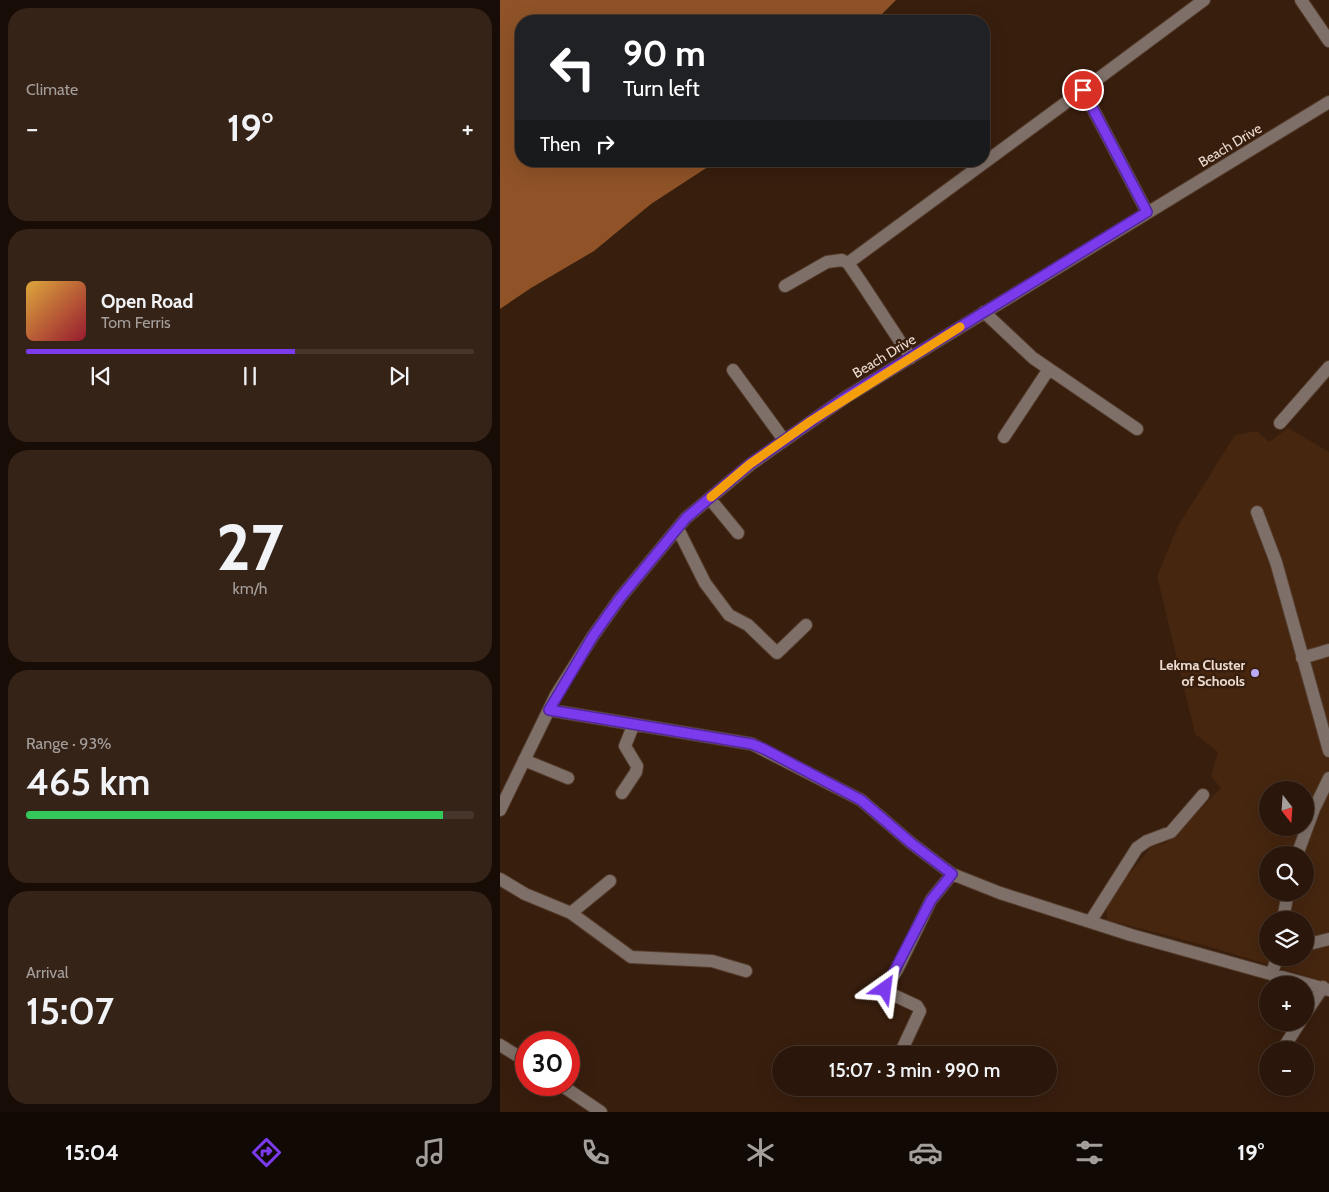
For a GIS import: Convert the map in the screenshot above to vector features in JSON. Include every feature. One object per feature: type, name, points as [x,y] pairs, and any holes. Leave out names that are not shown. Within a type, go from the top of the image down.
[{"type":"street","points":[[990,159],[1204,0]]},
{"type":"street","points":[[1301,0],[1329,40]]},
{"type":"street","points":[[1083,90],[1147,212]]},
{"type":"street","name":"Beach Drive","points":[[500,810],[549,710],[598,628],[620,598],[678,529],[710,499],[784,440],[846,397],[1329,102]]},
{"type":"street","points":[[848,264],[979,167]]},
{"type":"street","points":[[785,286],[827,262],[835,260],[848,264],[910,358]]},
{"type":"street","points":[[984,312],[1033,358],[1137,429]]},
{"type":"street","points":[[1280,423],[1329,367]]},
{"type":"street","points":[[1004,436],[1049,369]]},
{"type":"street","points":[[733,370],[784,440]]},
{"type":"street","points":[[710,499],[738,533]]},
{"type":"street","points":[[1257,512],[1276,562],[1329,751]]},
{"type":"street","points":[[678,529],[705,582],[729,615],[748,625],[777,653],[806,625]]},
{"type":"street","points":[[1302,658],[1329,650]]},
{"type":"street","points":[[549,710],[633,726],[752,744],[861,800],[911,843],[952,874],[1000,893],[1090,922],[1326,988],[1314,1003]]},
{"type":"street","points":[[622,793],[636,772],[635,761],[625,746],[633,726]]},
{"type":"street","points":[[524,760],[568,778]]},
{"type":"street","points":[[1300,846],[1314,809],[1329,778]]},
{"type":"street","points":[[1090,922],[1137,848],[1147,841],[1171,832],[1203,795]]},
{"type":"street","points":[[904,1046],[919,1017],[920,1011],[917,1006],[887,992],[886,986],[897,970],[931,900],[952,874]]},
{"type":"street","points":[[500,879],[525,894],[571,912],[631,957],[712,961],[746,970]]},
{"type":"street","points":[[571,912],[610,881]]},
{"type":"street","points":[[1314,943],[1329,939]]},
{"type":"street","points":[[1272,973],[1274,966]]},
{"type":"street","points":[[500,1046],[515,1055]]},
{"type":"street","points":[[577,1096],[601,1112]]},
{"type":"shaded area","points":[[500,0],[896,0],[881,15],[515,15],[515,167],[708,167],[651,204],[594,251],[531,288],[500,309]]},
{"type":"shaded area","name":"Lekma Cluster of Schools","points":[[1288,428],[1329,452],[1329,983],[1314,978],[1314,976],[1306,976],[1273,966],[1314,966],[1314,911],[1259,911],[1259,962],[1107,920],[1106,903],[1151,847],[1166,843],[1221,788],[1211,776],[1218,752],[1195,734],[1157,576],[1178,526],[1235,435],[1257,431],[1269,442]]},
{"type":"slow traffic","points":[[711,497],[750,464],[846,397],[960,327]]},
{"type":"place","name":"Lekma Cluster of Schools","points":[[1255,673]]},
{"type":"route","points":[[885,989],[897,970],[931,900],[952,874],[911,843],[861,800],[752,744],[633,726],[549,710],[556,695],[593,636],[656,553],[686,518],[750,464],[846,397],[1147,212],[1083,90]]}]
